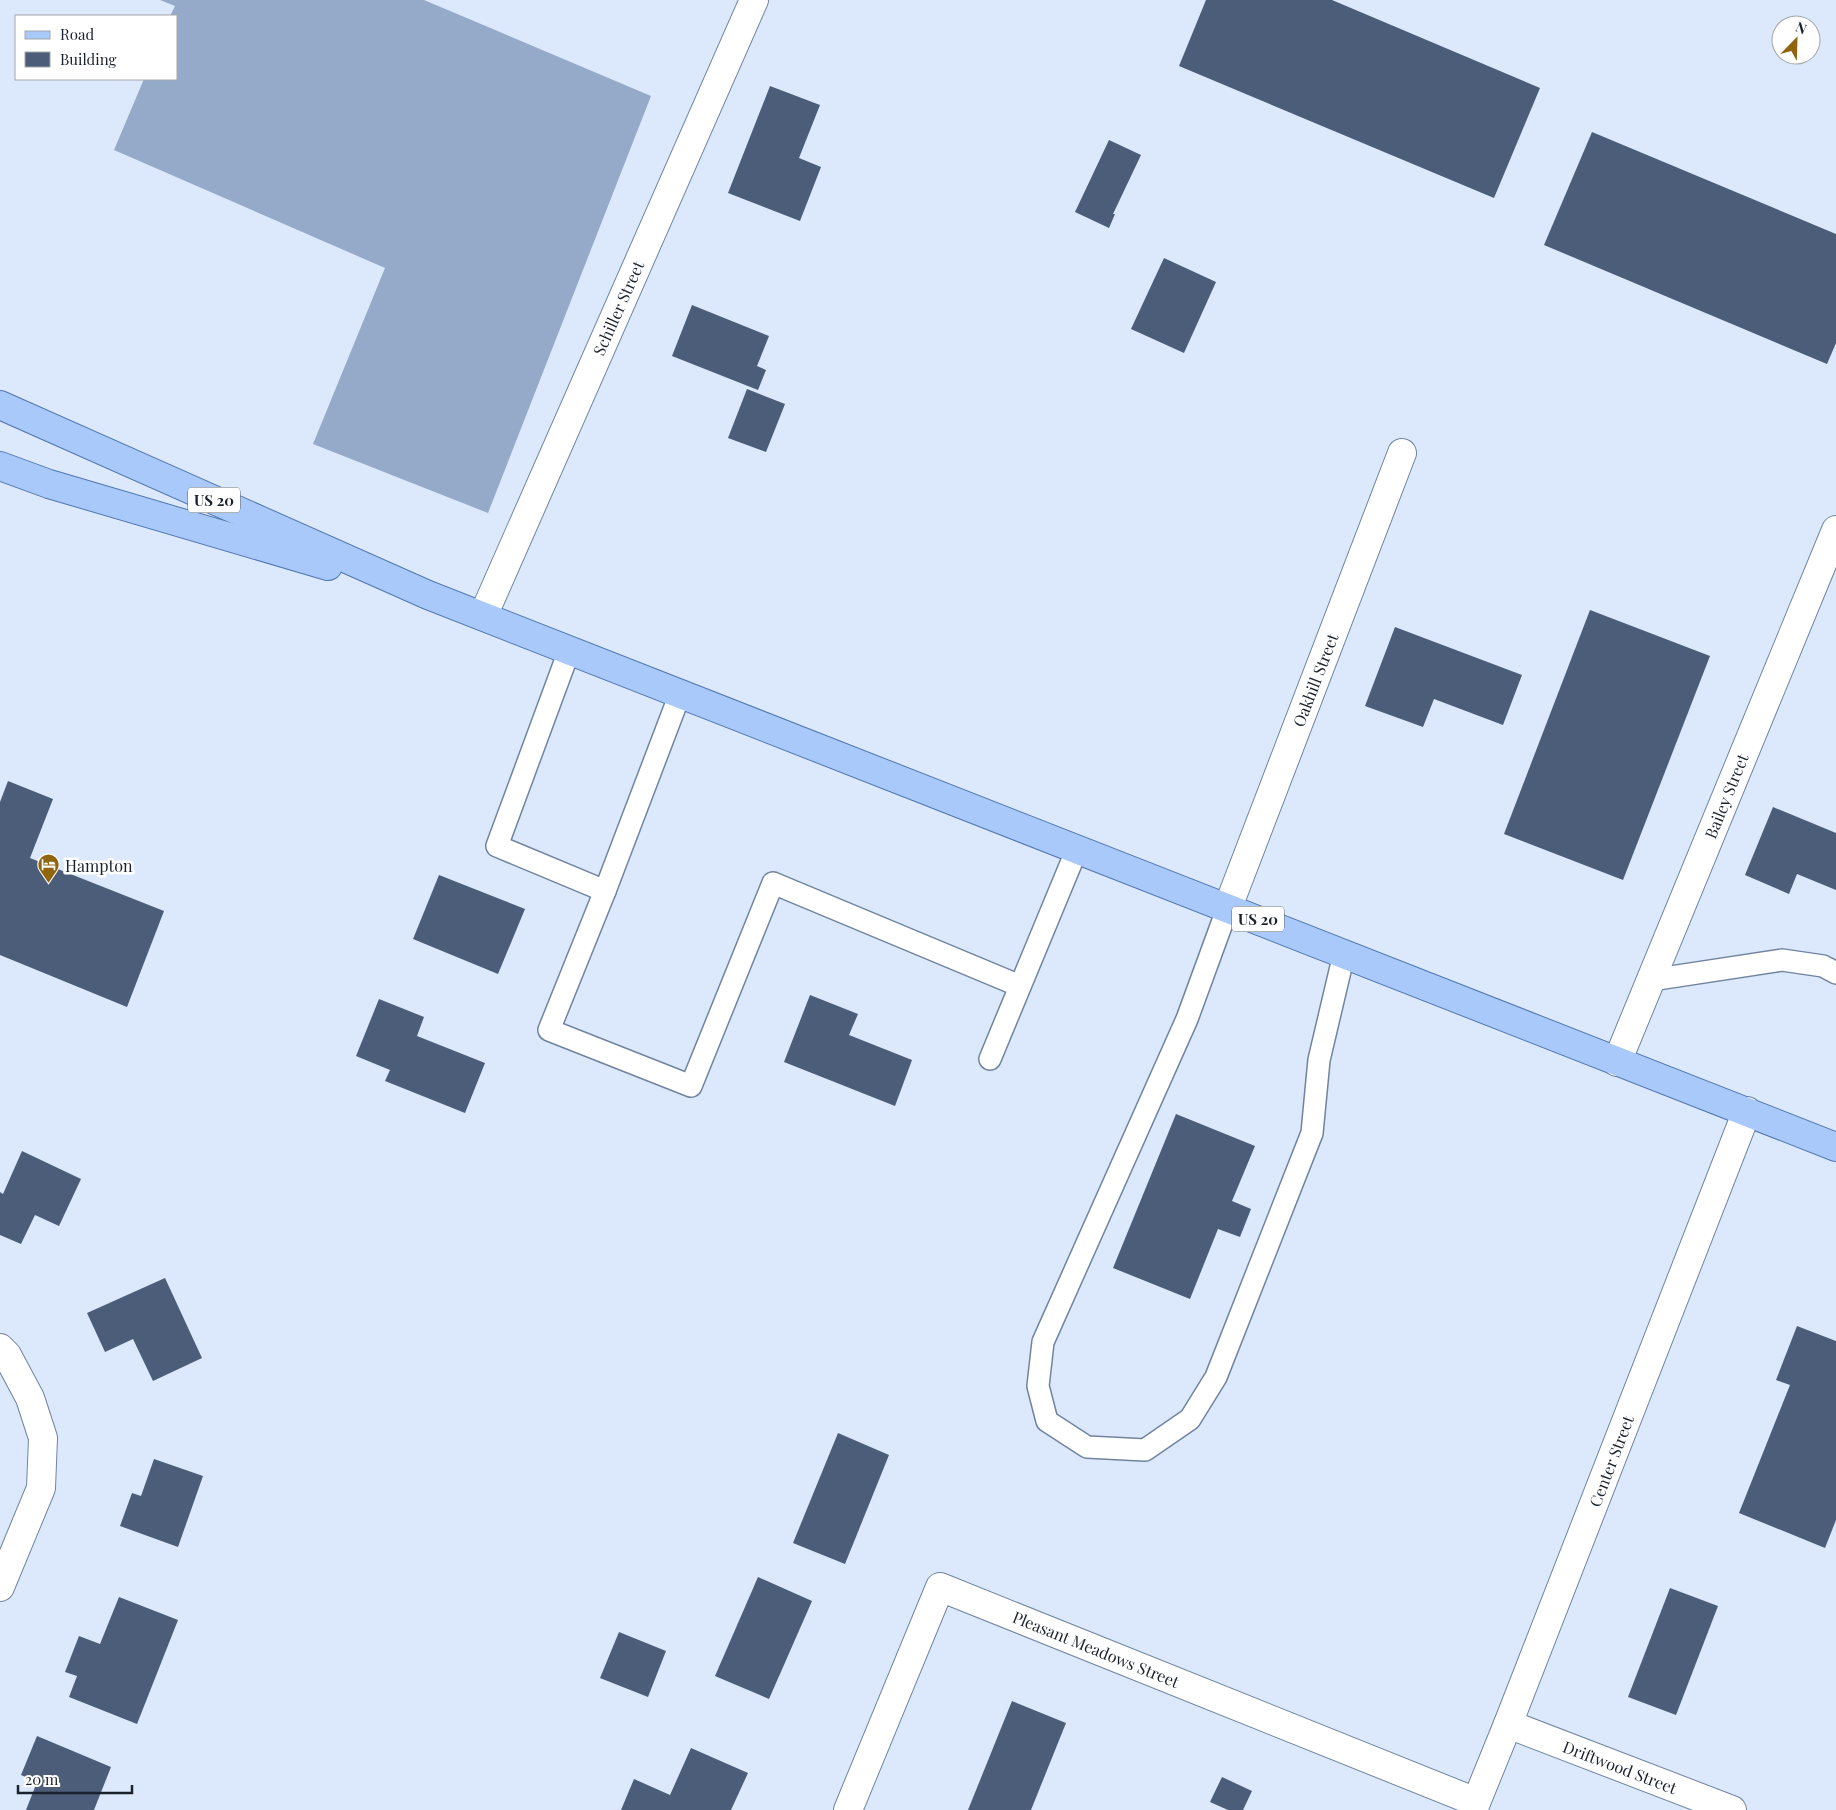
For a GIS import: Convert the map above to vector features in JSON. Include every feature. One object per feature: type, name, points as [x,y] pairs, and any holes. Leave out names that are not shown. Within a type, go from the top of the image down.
[{"type":"main road","name":"US 20","points":[[0,405],[428,595],[1228,907],[1836,1147]]},
{"type":"main road","name":"US 20","points":[[0,466],[49,484],[428,595]]},
{"type":"street","name":"Schiller Street","points":[[483,616],[754,0]]},
{"type":"street","name":"Oakhill Street","points":[[1228,907],[1402,453]]},
{"type":"street","name":"Bailey Street","points":[[1617,1062],[1836,530]]},
{"type":"street","name":"Center Street","points":[[1474,1806],[1508,1724],[1747,1111]]},
{"type":"street","points":[[0,1348],[7,1355],[30,1398],[43,1438],[41,1488],[0,1586]]},
{"type":"street","name":"Pleasant Meadows Street","points":[[848,1810],[940,1586],[1474,1806]]},
{"type":"street","name":"Driftwood Street","points":[[1508,1724],[1732,1810]]},
{"type":"lane","points":[[569,651],[497,846],[605,890]]},
{"type":"lane","points":[[680,694],[549,1030],[691,1086],[773,883],[1020,986]]},
{"type":"lane","points":[[990,1059],[1076,848]]},
{"type":"lane","points":[[1228,907],[1187,1019],[1043,1342],[1038,1386],[1047,1421],[1087,1447],[1144,1450],[1190,1419],[1216,1377],[1312,1132],[1319,1060],[1344,954]]},
{"type":"lane","points":[[1650,980],[1782,960],[1823,966],[1836,973]]},
{"type":"shaded area","points":[[160,0],[424,0],[651,96],[488,513],[313,444],[385,268],[114,150],[144,80],[178,80],[178,15],[170,15],[175,6]]},
{"type":"building","points":[[1206,0],[1332,0],[1540,88],[1494,198],[1179,66]]},
{"type":"building","points":[[770,86],[820,105],[799,158],[821,167],[800,221],[728,193]]},
{"type":"building","points":[[1592,132],[1836,234],[1836,343],[1827,364],[1544,245]]},
{"type":"building","points":[[1109,140],[1141,155],[1113,214],[1115,214],[1109,228],[1075,212]]},
{"type":"building","points":[[1164,258],[1216,282],[1184,353],[1131,329]]},
{"type":"building","points":[[692,305],[769,336],[757,366],[766,370],[758,390],[672,356]]},
{"type":"building","points":[[747,389],[785,404],[766,452],[728,438]]},
{"type":"building","points":[[1590,610],[1710,656],[1623,880],[1504,834]]},
{"type":"building","points":[[1395,627],[1522,675],[1503,725],[1434,699],[1423,727],[1365,706]]},
{"type":"building","name":"Hampton","points":[[8,781],[53,799],[30,858],[164,911],[127,1007],[0,955],[0,802]]},
{"type":"building","points":[[1773,807],[1836,833],[1836,890],[1797,874],[1789,894],[1745,875]]},
{"type":"building","points":[[439,875],[525,909],[498,974],[413,939]]},
{"type":"building","points":[[810,995],[858,1014],[849,1035],[912,1060],[895,1106],[784,1062]]},
{"type":"building","points":[[379,999],[424,1017],[417,1036],[485,1063],[465,1113],[385,1081],[390,1070],[356,1056]]},
{"type":"building","points":[[1176,1114],[1255,1146],[1232,1201],[1251,1209],[1240,1237],[1218,1229],[1190,1299],[1113,1268]]},
{"type":"building","points":[[22,1151],[81,1179],[59,1226],[35,1215],[21,1244],[0,1235],[0,1192],[3,1194]]},
{"type":"building","points":[[165,1278],[202,1358],[153,1381],[133,1339],[105,1352],[87,1313]]},
{"type":"building","points":[[1797,1326],[1836,1341],[1836,1520],[1825,1548],[1739,1513],[1790,1385],[1776,1380]]},
{"type":"building","points":[[838,1433],[889,1455],[845,1564],[793,1543]]},
{"type":"building","points":[[154,1459],[203,1476],[178,1547],[120,1526],[132,1493],[141,1496]]},
{"type":"building","points":[[758,1577],[812,1601],[769,1699],[715,1676]]},
{"type":"building","points":[[1670,1588],[1718,1606],[1676,1715],[1628,1697]]},
{"type":"building","points":[[119,1597],[178,1620],[137,1724],[69,1697],[77,1676],[65,1672],[79,1636],[100,1644]]},
{"type":"building","points":[[619,1632],[666,1651],[648,1697],[600,1678]]},
{"type":"building","points":[[1012,1701],[1066,1723],[1031,1810],[968,1810]]},
{"type":"building","points":[[37,1736],[111,1767],[94,1810],[26,1810],[37,1782],[21,1775]]},
{"type":"building","points":[[691,1748],[748,1773],[731,1810],[621,1810],[634,1779],[670,1795]]},
{"type":"building","points":[[1222,1777],[1252,1791],[1243,1810],[1228,1810],[1210,1802]]},
{"type":"place","name":"Hampton","points":[[49,884]]}]
